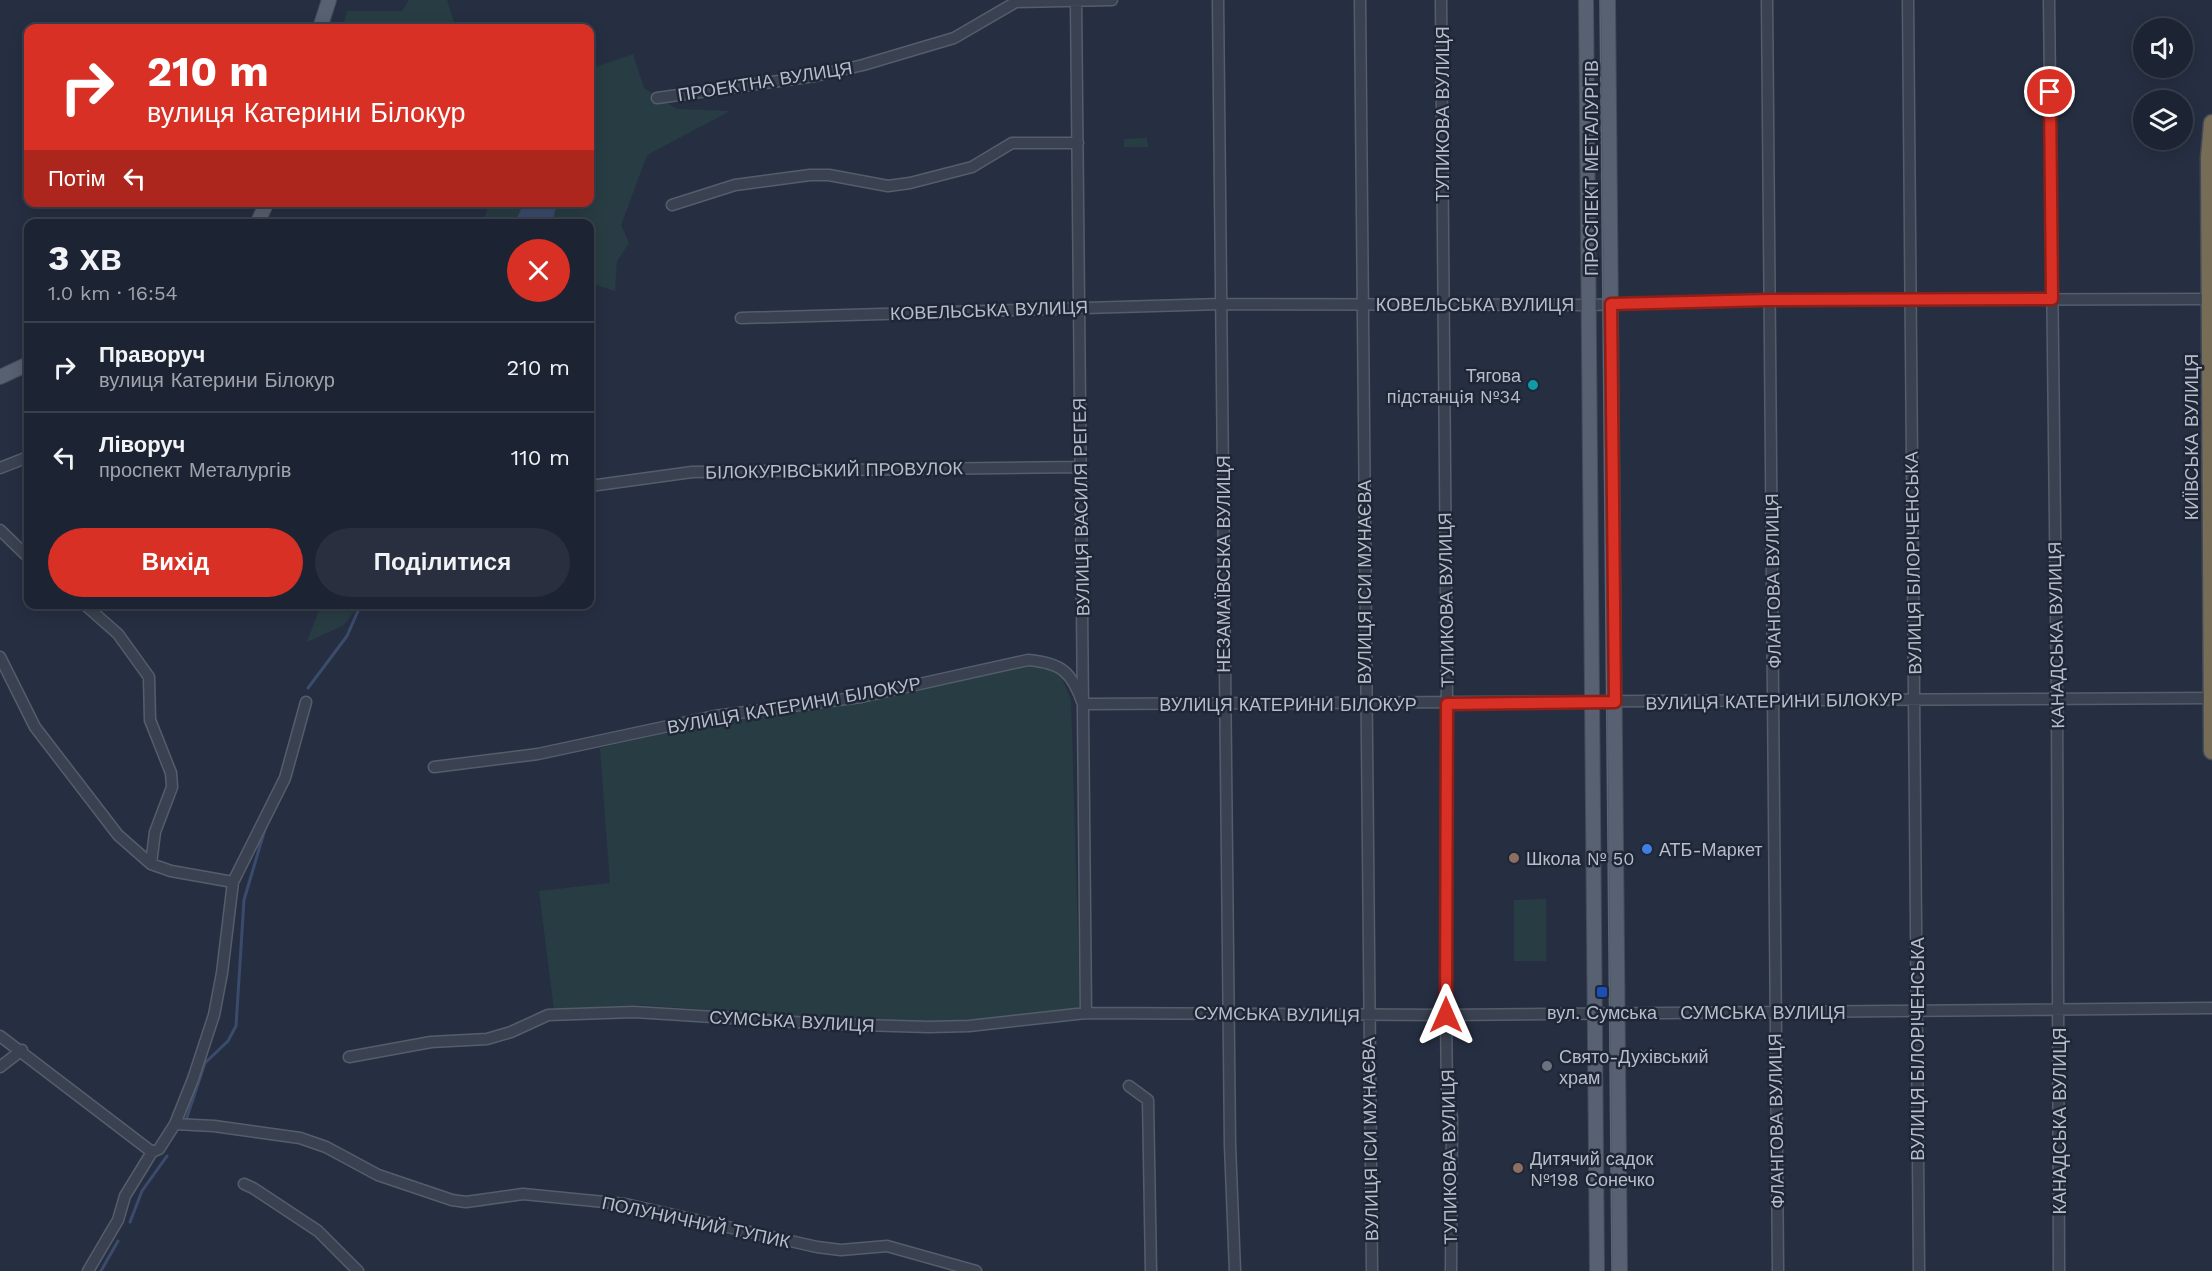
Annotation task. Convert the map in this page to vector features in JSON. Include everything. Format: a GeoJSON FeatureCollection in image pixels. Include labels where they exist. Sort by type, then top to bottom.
{"type":"FeatureCollection","features":[{"type":"Feature","properties":{"kind":"highway","name":"КИЇВСЬКА ВУЛИЦЯ"},"geometry":{"type":"LineString","coordinates":[[2212,123],[2209,158],[2212,751]]}},
{"type":"Feature","properties":{"kind":"main road"},"geometry":{"type":"LineString","coordinates":[[321,24],[329,0]]}},
{"type":"Feature","properties":{"kind":"main road","name":"ПРОСПЕКТ МЕТАЛУРГІВ"},"geometry":{"type":"LineString","coordinates":[[1586,0],[1597,1271]]}},
{"type":"Feature","properties":{"kind":"main road","name":"ПРОСПЕКТ МЕТАЛУРГІВ"},"geometry":{"type":"LineString","coordinates":[[1608,0],[1620,1271]]}},
{"type":"Feature","properties":{"kind":"main road"},"geometry":{"type":"LineString","coordinates":[[0,377],[24,366]]}},
{"type":"Feature","properties":{"kind":"street","name":"ПРОЕКТНА ВУЛИЦЯ"},"geometry":{"type":"LineString","coordinates":[[657,98],[816,76],[863,65],[954,38],[1015,1],[1112,0]]}},
{"type":"Feature","properties":{"kind":"street","name":"НЕЗАМАЇВСЬКА ВУЛИЦЯ"},"geometry":{"type":"LineString","coordinates":[[1218,0],[1228,1012],[1235,1271]]}},
{"type":"Feature","properties":{"kind":"street","name":"ВУЛИЦЯ ІСИ МУНАЄВА"},"geometry":{"type":"LineString","coordinates":[[1360,0],[1371,1271]]}},
{"type":"Feature","properties":{"kind":"street","name":"ТУПИКОВА ВУЛИЦЯ"},"geometry":{"type":"LineString","coordinates":[[1441,0],[1447,704],[1446,1015],[1448,1094],[1452,1117],[1451,1271]]}},
{"type":"Feature","properties":{"kind":"street","name":"ФЛАНГОВА ВУЛИЦЯ"},"geometry":{"type":"LineString","coordinates":[[1767,0],[1778,1271]]}},
{"type":"Feature","properties":{"kind":"street","name":"ВУЛИЦЯ БІЛОРІЧЕНСЬКА"},"geometry":{"type":"LineString","coordinates":[[1908,0],[1919,1271]]}},
{"type":"Feature","properties":{"kind":"street","name":"КАНАДСЬКА ВУЛИЦЯ"},"geometry":{"type":"LineString","coordinates":[[2049,0],[2057,698],[2059,1271]]}},
{"type":"Feature","properties":{"kind":"street","name":"ВУЛИЦЯ ВАСИЛЯ РЕГЕЯ"},"geometry":{"type":"LineString","coordinates":[[1076,1],[1081,307],[1079,467],[1086,1013]]}},
{"type":"Feature","properties":{"kind":"street"},"geometry":{"type":"LineString","coordinates":[[672,206],[735,185],[810,175],[829,175],[888,186],[910,183],[972,167],[1001,147],[1012,143],[1078,143]]}},
{"type":"Feature","properties":{"kind":"street","name":"КОВЕЛЬСЬКА ВУЛИЦЯ"},"geometry":{"type":"LineString","coordinates":[[741,318],[1221,304],[1588,305],[1769,300],[2052,299],[2210,307]]}},
{"type":"Feature","properties":{"kind":"street"},"geometry":{"type":"LineString","coordinates":[[0,468],[24,459]]}},
{"type":"Feature","properties":{"kind":"street","name":"БІЛОКУРІВСЬКИЙ ПРОВУЛОК"},"geometry":{"type":"LineString","coordinates":[[594,485],[692,472],[1079,467]]}},
{"type":"Feature","properties":{"kind":"street"},"geometry":{"type":"LineString","coordinates":[[0,530],[24,553]]}},
{"type":"Feature","properties":{"kind":"street"},"geometry":{"type":"LineString","coordinates":[[90,609],[118,634],[149,677],[150,720],[171,773],[172,787],[155,832],[151,864]]}},
{"type":"Feature","properties":{"kind":"street"},"geometry":{"type":"LineString","coordinates":[[0,657],[35,727],[118,835],[151,864],[171,871],[232,882]]}},
{"type":"Feature","properties":{"kind":"street","name":"ВУЛИЦЯ КАТЕРИНИ БІЛОКУР"},"geometry":{"type":"LineString","coordinates":[[434,767],[538,754],[715,716],[861,697],[1028,660],[1060,667],[1076,686],[1083,704],[1447,704],[2212,698]]}},
{"type":"Feature","properties":{"kind":"street"},"geometry":{"type":"LineString","coordinates":[[88,1271],[118,1220],[125,1196],[152,1152],[159,1149],[175,1125],[214,1015],[222,973],[232,882],[285,777],[306,702]]}},
{"type":"Feature","properties":{"kind":"street","name":"СУМСЬКА ВУЛИЦЯ"},"geometry":{"type":"LineString","coordinates":[[349,1057],[431,1042],[487,1039],[511,1032],[548,1015],[634,1012],[826,1024],[929,1027],[969,1026],[1086,1013],[1446,1015],[2212,1008]]}},
{"type":"Feature","properties":{"kind":"street"},"geometry":{"type":"LineString","coordinates":[[0,1036],[22,1050],[152,1152]]}},
{"type":"Feature","properties":{"kind":"street"},"geometry":{"type":"LineString","coordinates":[[0,1067],[22,1050]]}},
{"type":"Feature","properties":{"kind":"street"},"geometry":{"type":"LineString","coordinates":[[1129,1086],[1148,1100],[1151,1271]]}},
{"type":"Feature","properties":{"kind":"street","name":"ПОЛУНИЧНИЙ ТУПИК"},"geometry":{"type":"LineString","coordinates":[[175,1125],[213,1126],[300,1138],[326,1147],[378,1175],[459,1201],[523,1194],[625,1204],[817,1247],[841,1250],[887,1246],[976,1271]]}},
{"type":"Feature","properties":{"kind":"street"},"geometry":{"type":"LineString","coordinates":[[244,1184],[318,1231],[358,1271]]}},
{"type":"Feature","properties":{"kind":"green space"},"geometry":{"type":"Polygon","coordinates":[[[409,0],[447,0],[455,24],[343,24],[347,11],[402,11],[409,0]]]}},
{"type":"Feature","properties":{"kind":"green space"},"geometry":{"type":"Polygon","coordinates":[[[633,54],[644,88],[677,109],[730,111],[647,155],[621,225],[629,243],[617,261],[615,291],[594,284],[594,219],[482,219],[488,207],[594,207],[594,68],[633,54]]]}},
{"type":"Feature","properties":{"kind":"green space"},"geometry":{"type":"Polygon","coordinates":[[[1147,138],[1148,147],[1124,147],[1124,139],[1147,138]]]}},
{"type":"Feature","properties":{"kind":"green space"},"geometry":{"type":"Polygon","coordinates":[[[319,609],[356,609],[344,625],[307,642],[319,609]]]}},
{"type":"Feature","properties":{"kind":"green space"},"geometry":{"type":"Polygon","coordinates":[[[1036,663],[1060,673],[1071,700],[1080,1010],[969,1023],[836,1019],[640,1005],[554,1009],[539,891],[610,883],[600,748],[729,718],[1036,663]]]}},
{"type":"Feature","properties":{"kind":"green space"},"geometry":{"type":"Polygon","coordinates":[[[1546,899],[1546,961],[1514,961],[1514,900],[1546,899]]]}},
{"type":"Feature","properties":{"kind":"water"},"geometry":{"type":"Polygon","coordinates":[[[522,207],[556,207],[553,219],[517,219],[522,207]]]}},
{"type":"Feature","properties":{"kind":"waterway"},"geometry":{"type":"LineString","coordinates":[[308,688],[347,636],[359,609]]}},
{"type":"Feature","properties":{"kind":"waterway"},"geometry":{"type":"LineString","coordinates":[[187,1117],[205,1063],[228,1041],[236,1026],[244,900],[265,829]]}},
{"type":"Feature","properties":{"kind":"waterway"},"geometry":{"type":"LineString","coordinates":[[130,1222],[142,1191],[167,1156]]}},
{"type":"Feature","properties":{"kind":"waterway"},"geometry":{"type":"LineString","coordinates":[[101,1271],[118,1241]]}},
{"type":"Feature","properties":{"kind":"tram line"},"geometry":{"type":"LineString","coordinates":[[1600,0],[1612,1271]]}},
{"type":"Feature","properties":{"kind":"place","name":"Тягова пiдстанцiя №34"},"geometry":{"type":"Point","coordinates":[1533,385]}},
{"type":"Feature","properties":{"kind":"place","name":"АТБ-Маркет"},"geometry":{"type":"Point","coordinates":[1647,849]}},
{"type":"Feature","properties":{"kind":"place","name":"Школа № 50"},"geometry":{"type":"Point","coordinates":[1514,858]}},
{"type":"Feature","properties":{"kind":"place","name":"вул. Сумська"},"geometry":{"type":"Point","coordinates":[1602,992]}},
{"type":"Feature","properties":{"kind":"place","name":"Свято-Духівський храм"},"geometry":{"type":"Point","coordinates":[1547,1066]}},
{"type":"Feature","properties":{"kind":"place","name":"Дитячий садок №198 Сонечко"},"geometry":{"type":"Point","coordinates":[1518,1168]}},
{"type":"Feature","properties":{"kind":"route"},"geometry":{"type":"LineString","coordinates":[[1446,1015],[1447,704],[1615,702],[1611,304],[1769,300],[2052,299],[2050,92]]}}]}
